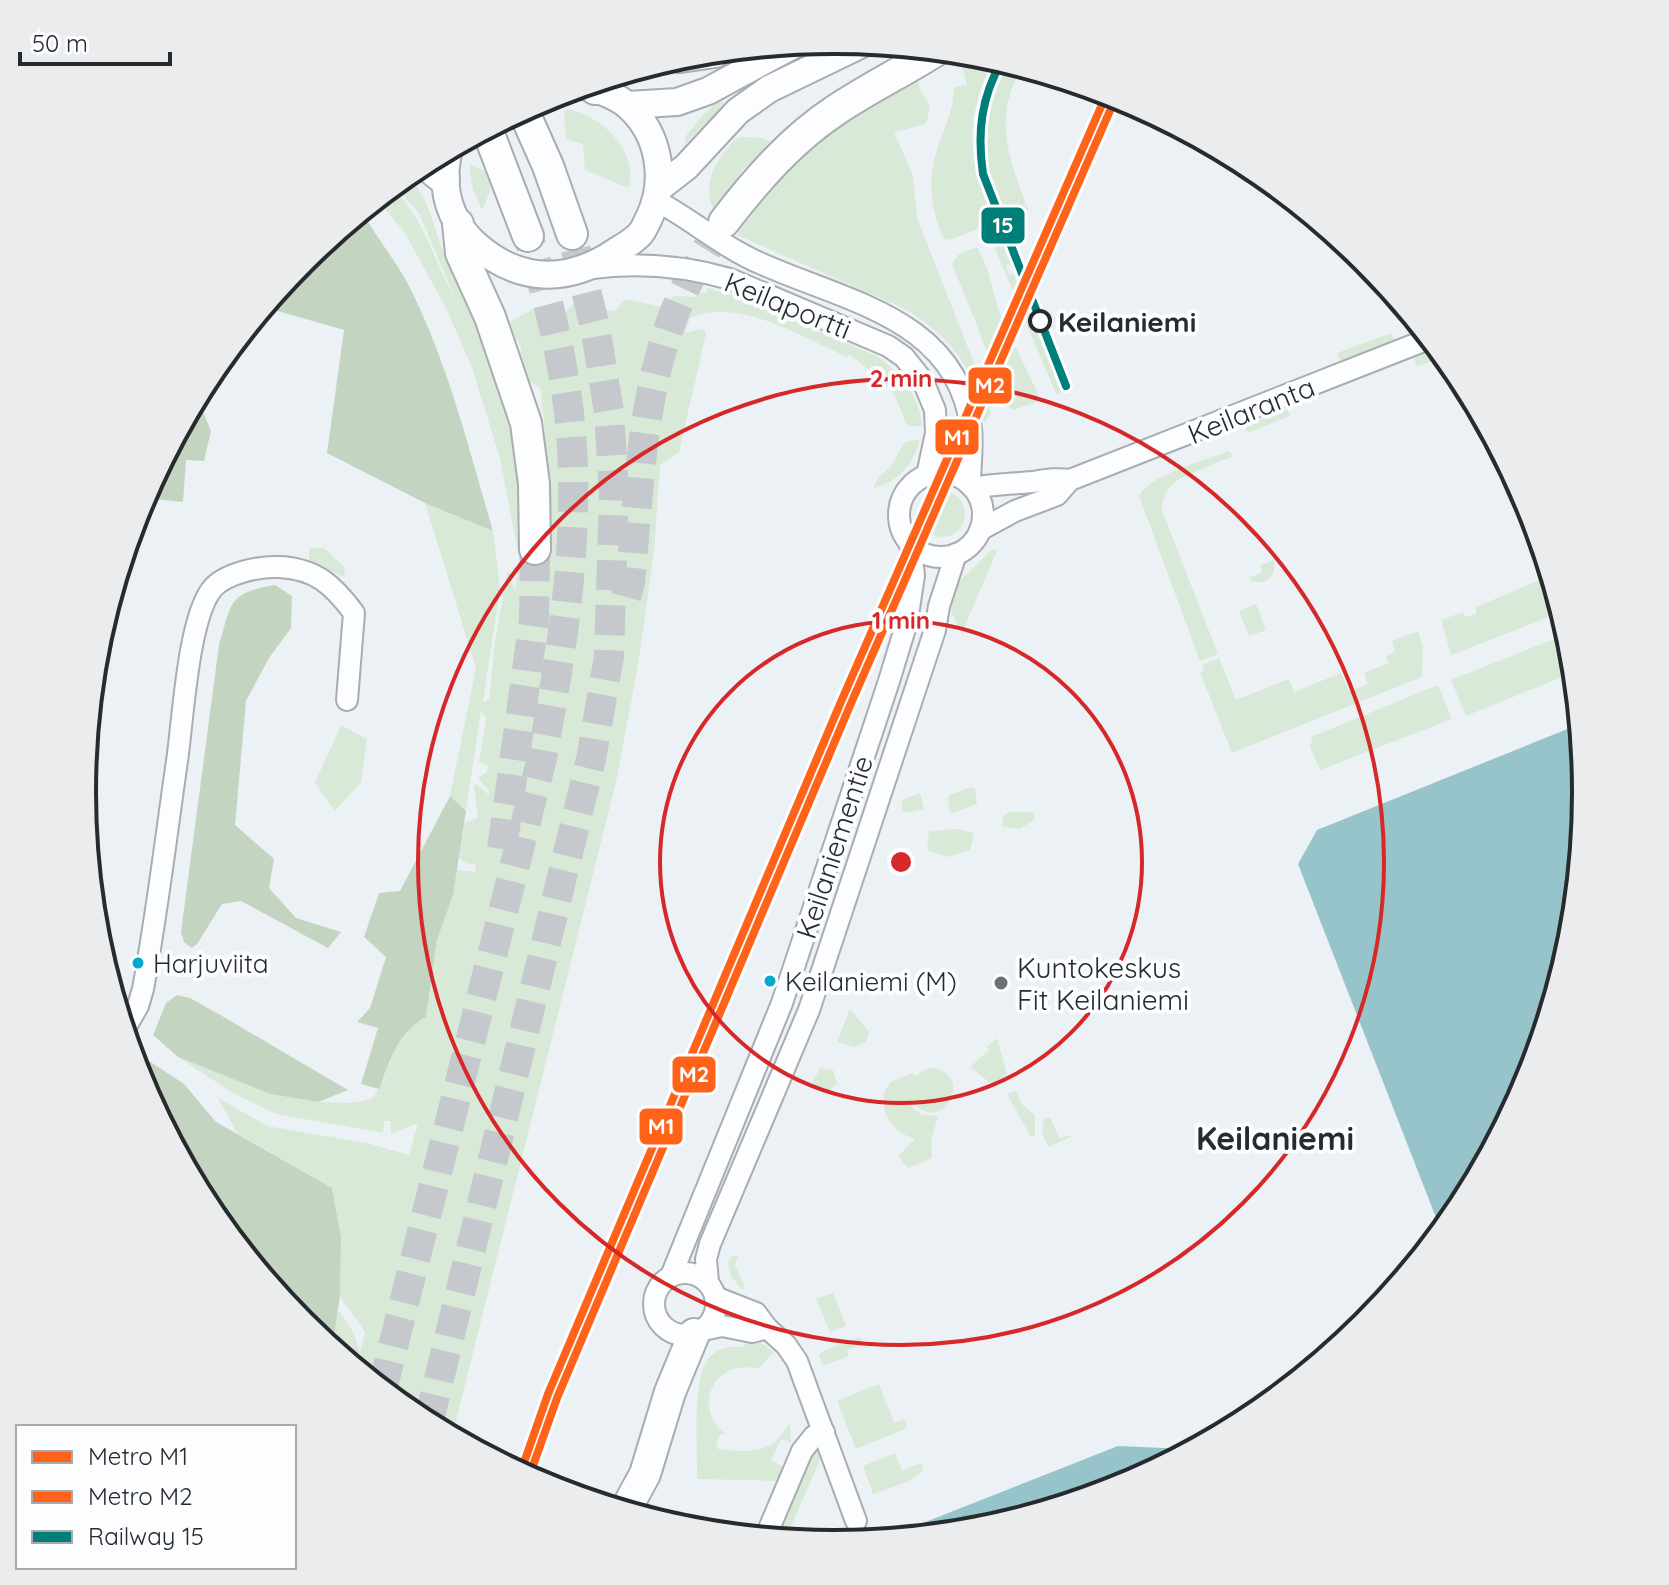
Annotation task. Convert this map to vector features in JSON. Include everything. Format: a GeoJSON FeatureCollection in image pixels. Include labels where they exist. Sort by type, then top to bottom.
{"type":"FeatureCollection","features":[{"type":"Feature","properties":{"kind":"highway"},"geometry":{"type":"LineString","coordinates":[[724,222],[752,185],[785,151],[835,111],[922,59]]}},
{"type":"Feature","properties":{"kind":"highway"},"geometry":{"type":"LineString","coordinates":[[528,121],[572,234]]}},
{"type":"Feature","properties":{"kind":"highway"},"geometry":{"type":"LineString","coordinates":[[491,139],[528,236]]}},
{"type":"Feature","properties":{"kind":"highway"},"geometry":{"type":"LineString","coordinates":[[458,224],[461,253],[490,317],[526,423],[534,484],[535,549]]}},
{"type":"Feature","properties":{"kind":"highway"},"geometry":{"type":"LineString","coordinates":[[630,1502],[645,1474],[670,1392],[698,1332]]}},
{"type":"Feature","properties":{"kind":"main road"},"geometry":{"type":"LineString","coordinates":[[658,195],[738,111],[769,89],[841,54]]}},
{"type":"Feature","properties":{"kind":"main road"},"geometry":{"type":"LineString","coordinates":[[628,105],[677,102],[744,73],[772,57]]}},
{"type":"Feature","properties":{"kind":"main road"},"geometry":{"type":"LineString","coordinates":[[440,168],[449,208],[458,224],[489,255],[517,271],[545,275],[588,268],[641,233],[658,195],[660,171],[654,145],[644,124],[628,105],[601,92]]}},
{"type":"Feature","properties":{"kind":"street","name":"Keilaportti"},"geometry":{"type":"LineString","coordinates":[[658,195],[724,246],[900,321],[926,340],[944,360],[962,393],[971,432],[971,486]]}},
{"type":"Feature","properties":{"kind":"street","name":"Keilaportti"},"geometry":{"type":"LineString","coordinates":[[588,268],[650,265],[718,275],[896,350],[923,381],[935,410],[936,433],[927,475]]}},
{"type":"Feature","properties":{"kind":"street","name":"Keilaranta"},"geometry":{"type":"LineString","coordinates":[[980,530],[1015,511],[1057,495],[1070,480],[1420,342]]}},
{"type":"Feature","properties":{"kind":"street"},"geometry":{"type":"LineString","coordinates":[[940,473],[952,475],[971,486],[983,508],[980,530],[975,540],[956,554],[944,557],[932,556],[910,544],[900,522],[902,499],[917,481],[940,473]]}},
{"type":"Feature","properties":{"kind":"street","name":"Keilaranta"},"geometry":{"type":"LineString","coordinates":[[971,486],[1052,477],[1070,480]]}},
{"type":"Feature","properties":{"kind":"street","name":"Keilaniementie"},"geometry":{"type":"LineString","coordinates":[[671,1276],[782,1003],[889,681],[907,622],[912,592],[914,566],[910,544]]}},
{"type":"Feature","properties":{"kind":"street","name":"Keilaniementie"},"geometry":{"type":"LineString","coordinates":[[711,1290],[706,1259],[710,1244],[809,1010],[935,630],[939,606],[956,554]]}},
{"type":"Feature","properties":{"kind":"street"},"geometry":{"type":"LineString","coordinates":[[131,1018],[143,989],[163,872],[190,664],[201,607],[214,586],[233,576],[269,567],[294,568],[316,576],[337,589],[354,613],[347,700]]}},
{"type":"Feature","properties":{"kind":"street"},"geometry":{"type":"LineString","coordinates":[[767,1328],[752,1332],[722,1326],[685,1335],[667,1330],[655,1315],[655,1298],[658,1289],[671,1276],[689,1273],[711,1290],[756,1313],[786,1345],[797,1361],[856,1521]]}},
{"type":"Feature","properties":{"kind":"street"},"geometry":{"type":"LineString","coordinates":[[698,1332],[714,1316],[711,1290]]}},
{"type":"Feature","properties":{"kind":"street"},"geometry":{"type":"LineString","coordinates":[[770,1528],[807,1442],[824,1432]]}},
{"type":"Feature","properties":{"kind":"green space"},"geometry":{"type":"Polygon","coordinates":[[[962,65],[988,70],[978,96],[973,123],[975,164],[980,162],[982,110],[994,72],[1017,77],[1008,104],[1007,138],[1028,210],[949,240],[943,238],[932,202],[933,166],[951,108],[954,87],[967,85],[962,65]]]}},
{"type":"Feature","properties":{"kind":"green space"},"geometry":{"type":"Polygon","coordinates":[[[919,77],[919,87],[930,107],[926,124],[894,132],[913,175],[917,218],[987,396],[991,414],[984,423],[965,365],[942,337],[924,322],[903,308],[737,235],[784,176],[810,150],[858,113],[919,77]]]}},
{"type":"Feature","properties":{"kind":"green space"},"geometry":{"type":"Polygon","coordinates":[[[719,101],[724,105],[685,144],[685,137],[719,101]]]}},
{"type":"Feature","properties":{"kind":"green space"},"geometry":{"type":"Polygon","coordinates":[[[566,109],[592,118],[615,137],[629,161],[628,188],[585,170],[583,144],[566,139],[566,109]]]}},
{"type":"Feature","properties":{"kind":"green space"},"geometry":{"type":"Polygon","coordinates":[[[764,138],[770,142],[741,172],[714,213],[709,191],[712,173],[735,139],[764,138]]]}},
{"type":"Feature","properties":{"kind":"green space"},"geometry":{"type":"Polygon","coordinates":[[[469,164],[485,171],[491,189],[482,210],[473,190],[469,164]]]}},
{"type":"Feature","properties":{"kind":"green space"},"geometry":{"type":"Polygon","coordinates":[[[415,185],[425,201],[502,388],[515,442],[521,547],[550,551],[540,388],[530,382],[520,352],[522,350],[510,322],[537,307],[561,318],[573,304],[614,311],[626,299],[662,307],[674,296],[698,297],[700,292],[706,293],[707,288],[732,295],[877,356],[908,386],[917,404],[922,426],[906,423],[895,396],[886,384],[849,354],[847,357],[791,330],[750,316],[730,312],[690,318],[685,333],[703,329],[706,332],[679,452],[660,465],[654,552],[638,665],[616,782],[455,1426],[385,1378],[334,1335],[337,1313],[340,1312],[353,1332],[360,1352],[365,1332],[340,1296],[341,1237],[332,1188],[237,1133],[218,1098],[267,1126],[367,1143],[409,1155],[418,1123],[391,1134],[390,1121],[384,1121],[383,1133],[276,1114],[233,1093],[178,1057],[270,1094],[318,1102],[350,1103],[372,1099],[398,1043],[426,1017],[437,940],[453,895],[457,870],[475,872],[476,865],[465,863],[459,857],[465,823],[478,818],[474,786],[476,784],[489,795],[478,778],[487,772],[488,766],[479,762],[486,718],[481,711],[466,811],[450,796],[476,668],[425,503],[493,531],[500,588],[483,702],[489,699],[507,573],[510,571],[515,592],[519,558],[500,458],[472,368],[446,308],[405,233],[384,208],[400,196],[403,199],[420,225],[454,296],[419,213],[402,194],[415,185]]]}},
{"type":"Feature","properties":{"kind":"green space"},"geometry":{"type":"Polygon","coordinates":[[[367,221],[402,273],[424,319],[457,409],[493,531],[425,503],[327,453],[344,330],[276,310],[312,270],[367,221]]]}},
{"type":"Feature","properties":{"kind":"green space"},"geometry":{"type":"Polygon","coordinates":[[[1000,237],[1011,264],[1006,266],[1009,275],[1014,274],[1062,392],[1056,394],[994,246],[1000,237]]]}},
{"type":"Feature","properties":{"kind":"green space"},"geometry":{"type":"Polygon","coordinates":[[[977,247],[987,268],[1000,315],[1041,400],[1013,410],[1007,406],[974,318],[976,315],[973,316],[952,264],[958,255],[977,247]]]}},
{"type":"Feature","properties":{"kind":"green space"},"geometry":{"type":"Polygon","coordinates":[[[1391,333],[1395,341],[1341,363],[1337,353],[1391,333]]]}},
{"type":"Feature","properties":{"kind":"green space"},"geometry":{"type":"Polygon","coordinates":[[[1427,353],[1433,361],[1417,367],[1414,358],[1427,353]]]}},
{"type":"Feature","properties":{"kind":"green space"},"geometry":{"type":"Polygon","coordinates":[[[1287,409],[1290,416],[1248,433],[1245,426],[1287,409]]]}},
{"type":"Feature","properties":{"kind":"green space"},"geometry":{"type":"Polygon","coordinates":[[[203,411],[211,431],[204,461],[186,460],[183,502],[157,499],[203,411]]]}},
{"type":"Feature","properties":{"kind":"green space"},"geometry":{"type":"Polygon","coordinates":[[[920,439],[914,456],[903,471],[889,482],[873,488],[902,446],[920,439]]]}},
{"type":"Feature","properties":{"kind":"green space"},"geometry":{"type":"Polygon","coordinates":[[[1229,451],[1233,457],[1174,483],[1163,502],[1162,511],[1218,654],[1200,661],[1139,496],[1165,475],[1229,451]]]}},
{"type":"Feature","properties":{"kind":"green space"},"geometry":{"type":"Polygon","coordinates":[[[942,491],[958,498],[965,514],[958,530],[942,537],[926,530],[919,514],[926,498],[942,491]]]}},
{"type":"Feature","properties":{"kind":"green space"},"geometry":{"type":"Polygon","coordinates":[[[309,548],[324,548],[344,567],[345,577],[309,561],[309,548]]]}},
{"type":"Feature","properties":{"kind":"green space"},"geometry":{"type":"Polygon","coordinates":[[[992,549],[997,551],[964,628],[958,626],[950,609],[957,584],[992,549]]]}},
{"type":"Feature","properties":{"kind":"green space"},"geometry":{"type":"Polygon","coordinates":[[[1274,560],[1274,570],[1266,581],[1257,582],[1249,578],[1262,572],[1260,565],[1274,560]]]}},
{"type":"Feature","properties":{"kind":"green space"},"geometry":{"type":"Polygon","coordinates":[[[1541,579],[1552,616],[1451,655],[1441,620],[1463,612],[1465,617],[1476,614],[1476,607],[1541,579]]]}},
{"type":"Feature","properties":{"kind":"green space"},"geometry":{"type":"Polygon","coordinates":[[[275,585],[292,596],[291,628],[269,658],[246,701],[235,825],[274,859],[269,888],[296,918],[341,932],[328,948],[241,901],[222,904],[192,948],[184,942],[181,932],[219,645],[234,602],[248,592],[275,585]]]}},
{"type":"Feature","properties":{"kind":"green space"},"geometry":{"type":"Polygon","coordinates":[[[1256,604],[1266,630],[1249,636],[1239,611],[1256,604]]]}},
{"type":"Feature","properties":{"kind":"green space"},"geometry":{"type":"Polygon","coordinates":[[[1418,631],[1423,647],[1422,677],[1232,753],[1200,672],[1204,671],[1202,665],[1219,658],[1236,700],[1289,679],[1294,692],[1341,673],[1349,691],[1368,684],[1364,673],[1389,663],[1386,656],[1395,652],[1392,641],[1418,631]]]}},
{"type":"Feature","properties":{"kind":"green space"},"geometry":{"type":"Polygon","coordinates":[[[1557,638],[1564,677],[1466,716],[1451,680],[1557,638]]]}},
{"type":"Feature","properties":{"kind":"green space"},"geometry":{"type":"Polygon","coordinates":[[[1438,685],[1452,719],[1320,770],[1310,747],[1313,736],[1438,685]]]}},
{"type":"Feature","properties":{"kind":"green space"},"geometry":{"type":"Polygon","coordinates":[[[341,725],[367,739],[361,782],[335,811],[315,783],[341,725]]]}},
{"type":"Feature","properties":{"kind":"green space"},"geometry":{"type":"Polygon","coordinates":[[[975,788],[977,804],[950,814],[948,796],[975,788]]]}},
{"type":"Feature","properties":{"kind":"green space"},"geometry":{"type":"Polygon","coordinates":[[[920,793],[924,809],[905,813],[902,800],[920,793]]]}},
{"type":"Feature","properties":{"kind":"green space"},"geometry":{"type":"Polygon","coordinates":[[[450,796],[466,811],[453,895],[437,940],[426,1017],[408,1030],[402,1039],[391,1057],[379,1089],[361,1084],[378,1028],[357,1022],[370,1008],[386,957],[364,937],[379,893],[400,891],[450,796]]]}},
{"type":"Feature","properties":{"kind":"green space"},"geometry":{"type":"Polygon","coordinates":[[[1009,812],[1033,812],[1035,819],[1020,829],[1002,826],[1003,817],[1009,812]]]}},
{"type":"Feature","properties":{"kind":"green space"},"geometry":{"type":"Polygon","coordinates":[[[957,829],[974,833],[970,850],[947,857],[927,850],[929,831],[957,829]]]}},
{"type":"Feature","properties":{"kind":"green space"},"geometry":{"type":"Polygon","coordinates":[[[177,995],[190,998],[348,1090],[318,1102],[270,1094],[178,1057],[153,1035],[166,1003],[177,995]]]}},
{"type":"Feature","properties":{"kind":"green space"},"geometry":{"type":"Polygon","coordinates":[[[850,1009],[869,1032],[866,1042],[854,1047],[837,1042],[850,1009]]]}},
{"type":"Feature","properties":{"kind":"green space"},"geometry":{"type":"Polygon","coordinates":[[[997,1038],[1007,1075],[994,1086],[970,1067],[997,1038]]]}},
{"type":"Feature","properties":{"kind":"green space"},"geometry":{"type":"Polygon","coordinates":[[[146,1059],[184,1084],[216,1122],[332,1188],[341,1237],[340,1296],[334,1335],[279,1279],[220,1203],[172,1119],[146,1059]]]}},
{"type":"Feature","properties":{"kind":"green space"},"geometry":{"type":"Polygon","coordinates":[[[820,1068],[833,1070],[837,1083],[830,1090],[822,1091],[812,1083],[820,1068]]]}},
{"type":"Feature","properties":{"kind":"green space"},"geometry":{"type":"Polygon","coordinates":[[[928,1068],[942,1071],[950,1078],[953,1088],[951,1098],[946,1107],[937,1112],[926,1112],[914,1104],[911,1106],[922,1115],[938,1116],[931,1140],[932,1158],[908,1168],[898,1156],[915,1139],[900,1132],[890,1122],[884,1108],[884,1092],[891,1082],[912,1073],[915,1076],[928,1068]]]}},
{"type":"Feature","properties":{"kind":"green space"},"geometry":{"type":"Polygon","coordinates":[[[1016,1091],[1022,1104],[1035,1115],[1035,1136],[1031,1137],[1007,1094],[1016,1091]]]}},
{"type":"Feature","properties":{"kind":"green space"},"geometry":{"type":"Polygon","coordinates":[[[1050,1117],[1059,1138],[1071,1137],[1048,1147],[1042,1132],[1044,1119],[1050,1117]]]}},
{"type":"Feature","properties":{"kind":"green space"},"geometry":{"type":"Polygon","coordinates":[[[738,1255],[735,1265],[744,1285],[743,1291],[731,1276],[728,1264],[731,1257],[738,1255]]]}},
{"type":"Feature","properties":{"kind":"green space"},"geometry":{"type":"Polygon","coordinates":[[[833,1293],[846,1326],[830,1332],[816,1299],[833,1293]]]}},
{"type":"Feature","properties":{"kind":"green space"},"geometry":{"type":"Polygon","coordinates":[[[860,1337],[863,1344],[847,1350],[849,1356],[823,1366],[819,1355],[823,1351],[860,1337]]]}},
{"type":"Feature","properties":{"kind":"green space"},"geometry":{"type":"Polygon","coordinates":[[[747,1338],[774,1352],[758,1369],[743,1367],[730,1370],[719,1377],[712,1387],[710,1411],[715,1423],[726,1434],[720,1435],[716,1445],[718,1449],[742,1451],[766,1447],[779,1438],[790,1422],[791,1443],[781,1439],[771,1461],[787,1468],[780,1481],[697,1479],[696,1434],[703,1368],[709,1358],[721,1349],[744,1347],[747,1338]]]}},
{"type":"Feature","properties":{"kind":"green space"},"geometry":{"type":"Polygon","coordinates":[[[879,1384],[894,1423],[904,1419],[907,1428],[856,1449],[837,1401],[879,1384]]]}},
{"type":"Feature","properties":{"kind":"green space"},"geometry":{"type":"Polygon","coordinates":[[[815,1442],[820,1460],[790,1529],[774,1528],[815,1442]]]}},
{"type":"Feature","properties":{"kind":"green space"},"geometry":{"type":"Polygon","coordinates":[[[895,1453],[902,1471],[921,1463],[924,1470],[907,1482],[873,1494],[863,1466],[895,1453]]]}},
{"type":"Feature","properties":{"kind":"water"},"geometry":{"type":"Polygon","coordinates":[[[1570,728],[1573,792],[1567,889],[1548,984],[1517,1075],[1497,1119],[1437,1219],[1298,864],[1317,830],[1570,728]]]}},
{"type":"Feature","properties":{"kind":"water"},"geometry":{"type":"Polygon","coordinates":[[[1118,1446],[1173,1448],[1117,1475],[1026,1506],[914,1526],[1118,1446]]]}},
{"type":"Feature","properties":{"kind":"tunnel"},"geometry":{"type":"LineString","coordinates":[[626,597],[630,583],[643,444],[655,375],[681,298],[724,222]]}},
{"type":"Feature","properties":{"kind":"tunnel"},"geometry":{"type":"LineString","coordinates":[[431,1411],[591,759],[609,657],[614,492],[609,412],[595,327],[572,234]]}},
{"type":"Feature","properties":{"kind":"tunnel"},"geometry":{"type":"LineString","coordinates":[[385,1378],[542,758],[563,630],[572,543],[569,413],[553,324],[528,236]]}},
{"type":"Feature","properties":{"kind":"tunnel"},"geometry":{"type":"LineString","coordinates":[[502,849],[534,620],[535,549]]}},
{"type":"Feature","properties":{"kind":"metro line","name":"M1"},"geometry":{"type":"LineString","coordinates":[[524,1462],[548,1394],[840,704],[1102,104]]}},
{"type":"Feature","properties":{"kind":"metro line","name":"M2"},"geometry":{"type":"LineString","coordinates":[[533,1466],[557,1398],[849,708],[1111,108]]}},
{"type":"Feature","properties":{"kind":"rail line","name":"15"},"geometry":{"type":"LineString","coordinates":[[996,72],[982,116],[980,144],[983,174],[1066,386]]}},
{"type":"Feature","properties":{"kind":"place","name":"Keilaniemi"},"geometry":{"type":"Point","coordinates":[1040,321]}},
{"type":"Feature","properties":{"kind":"place","name":"Harjuviita"},"geometry":{"type":"Point","coordinates":[138,963]}},
{"type":"Feature","properties":{"kind":"place","name":"Keilaniemi (M)"},"geometry":{"type":"Point","coordinates":[770,981]}},
{"type":"Feature","properties":{"kind":"place","name":"Kuntokeskus Fit Keilaniemi"},"geometry":{"type":"Point","coordinates":[1001,983]}},
{"type":"Feature","properties":{"kind":"district","name":"Keilaniemi"},"geometry":{"type":"Point","coordinates":[1275,1138]}}]}
